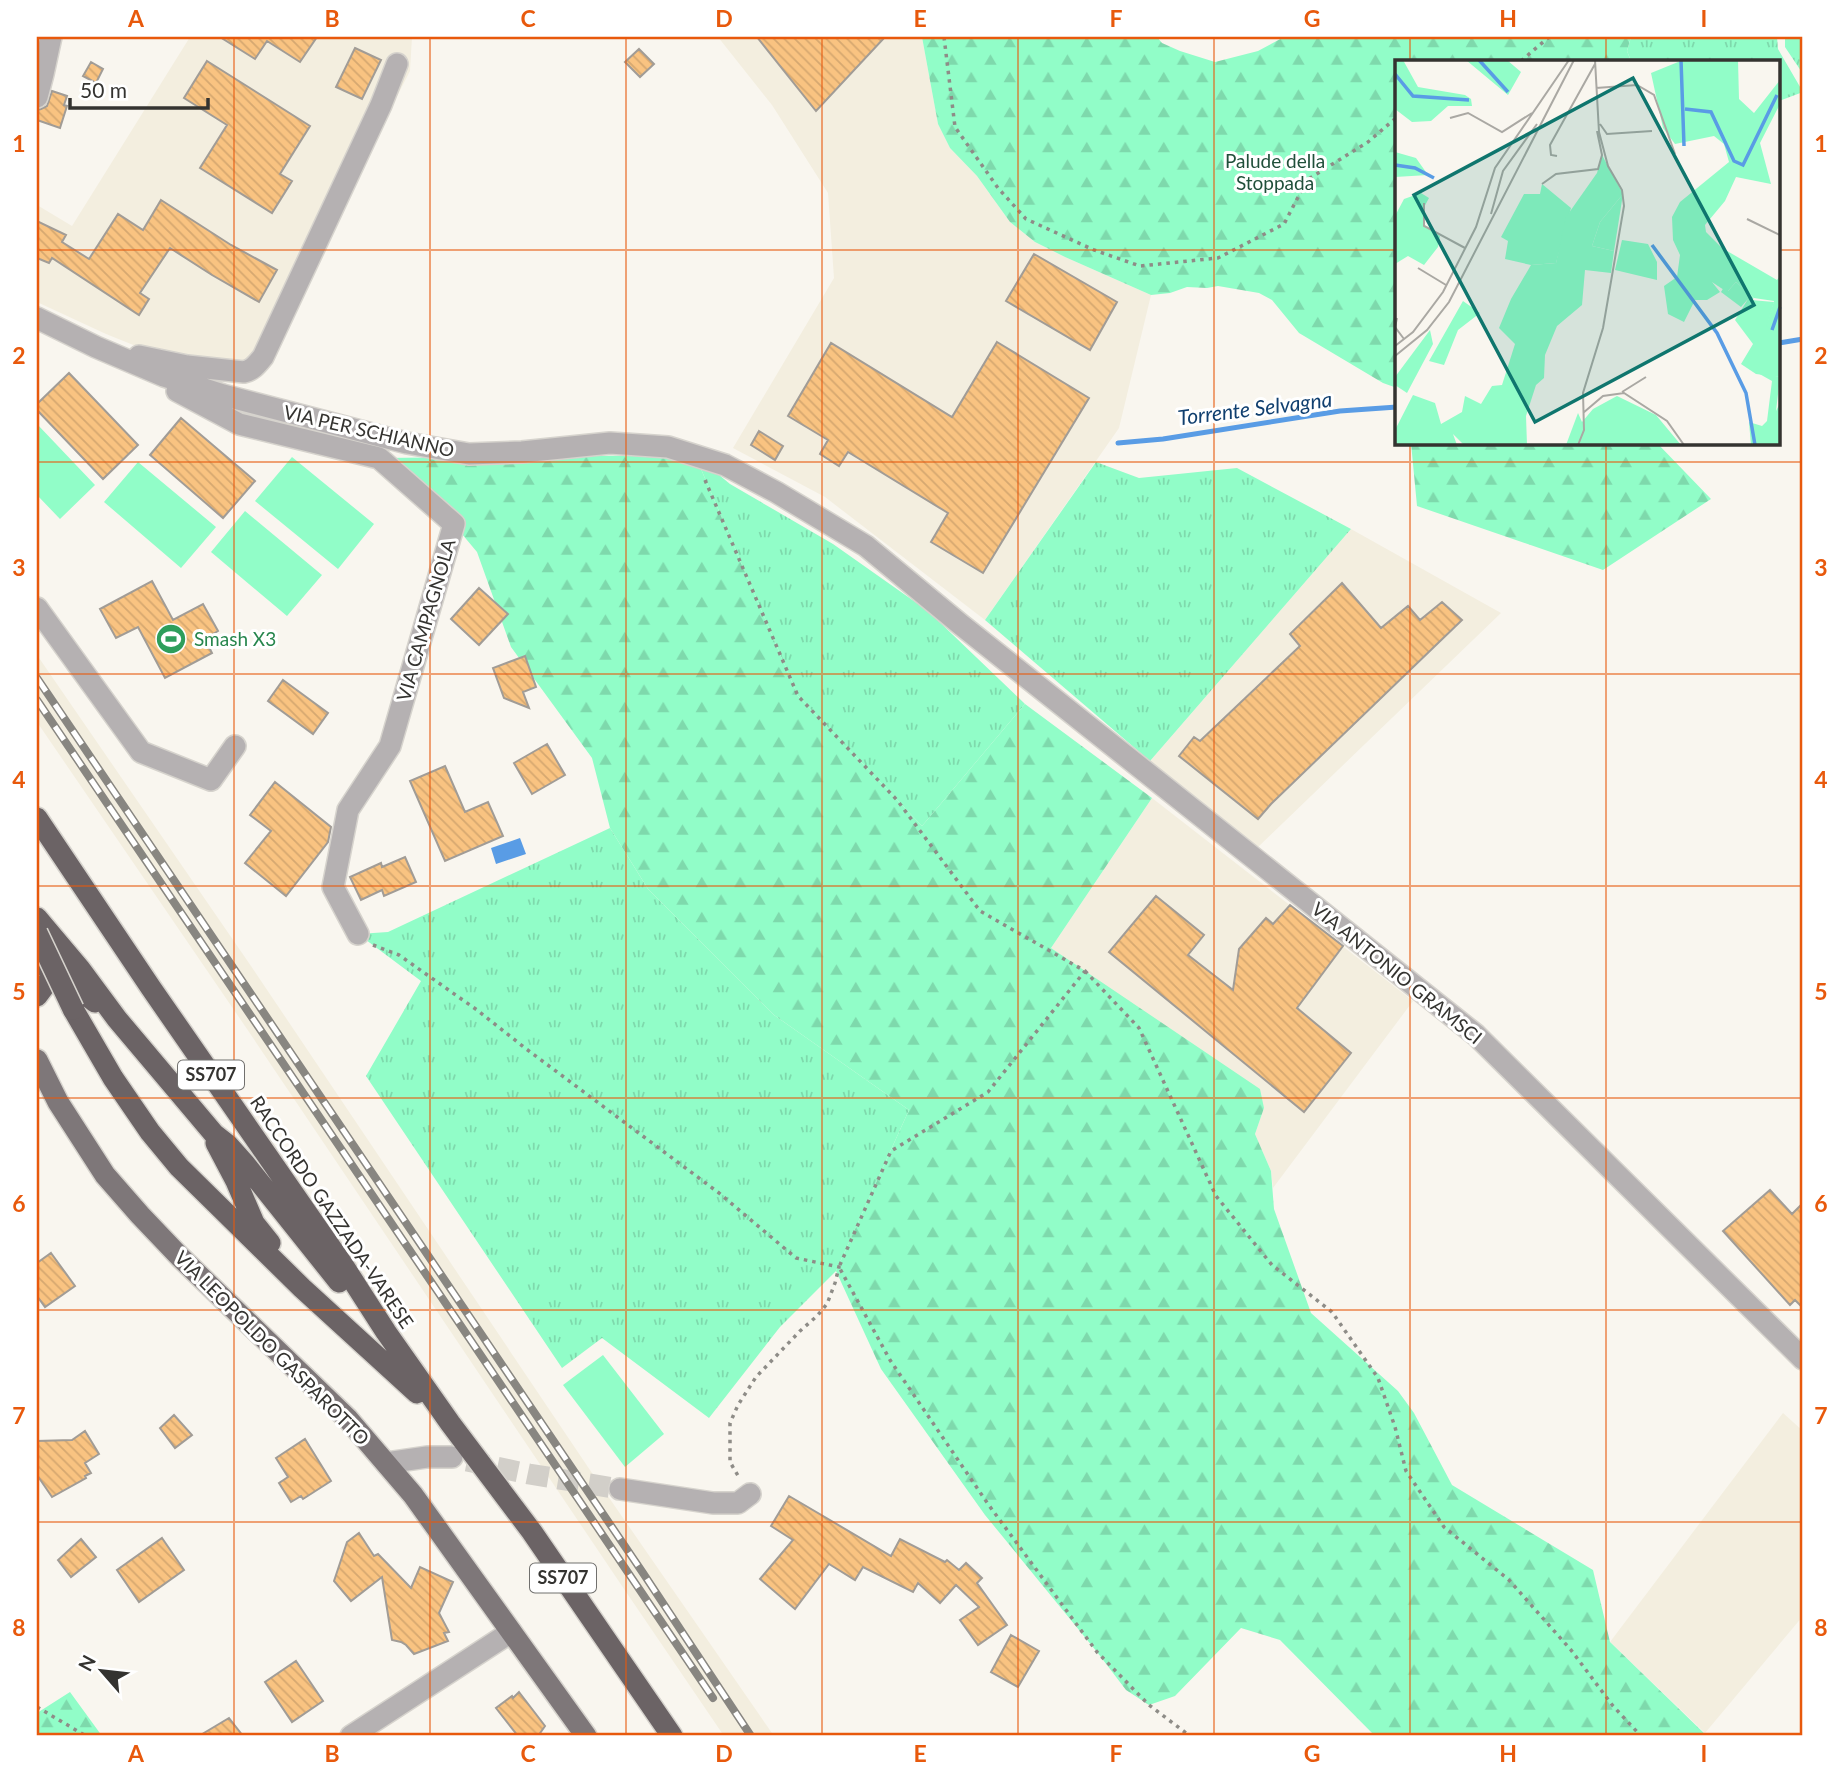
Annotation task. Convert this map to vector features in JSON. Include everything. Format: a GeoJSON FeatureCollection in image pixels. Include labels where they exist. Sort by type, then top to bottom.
{"type":"FeatureCollection","features":[{"type":"Feature","properties":{"kind":"highway","name":"RACCORDO GAZZADA-VARESE"},"geometry":{"type":"LineString","coordinates":[[37,818],[386,1332],[532,1532],[672,1736]]}},
{"type":"Feature","properties":{"kind":"highway","name":"RACCORDO GAZZADA-VARESE"},"geometry":{"type":"LineString","coordinates":[[38,924],[73,1009],[113,1077],[150,1132],[178,1167],[302,1288],[450,1423]]}},
{"type":"Feature","properties":{"kind":"highway"},"geometry":{"type":"LineString","coordinates":[[38,924],[80,969],[117,1019],[214,1134],[245,1164],[338,1281],[386,1332]]}},
{"type":"Feature","properties":{"kind":"highway"},"geometry":{"type":"LineString","coordinates":[[37,962],[61,975],[117,1019]]}},
{"type":"Feature","properties":{"kind":"highway"},"geometry":{"type":"LineString","coordinates":[[37,996],[49,980],[61,975]]}},
{"type":"Feature","properties":{"kind":"highway"},"geometry":{"type":"LineString","coordinates":[[214,1134],[216,1146],[263,1236],[391,1368]]}},
{"type":"Feature","properties":{"kind":"main road","name":"VIA LEOPOLDO GASPAROTTO"},"geometry":{"type":"LineString","coordinates":[[37,1060],[58,1102],[105,1175],[180,1257],[348,1419],[413,1495],[586,1736]]}},
{"type":"Feature","properties":{"kind":"street"},"geometry":{"type":"LineString","coordinates":[[37,97],[51,37]]}},
{"type":"Feature","properties":{"kind":"street"},"geometry":{"type":"LineString","coordinates":[[96,347],[187,366],[244,372],[256,366],[381,105],[397,64]]}},
{"type":"Feature","properties":{"kind":"street","name":"VIA PER SCHIANNO"},"geometry":{"type":"LineString","coordinates":[[37,317],[96,347],[164,376],[223,395],[407,443],[469,454],[522,452],[610,443],[668,447],[695,455],[725,465],[776,492],[866,546],[960,624]]}},
{"type":"Feature","properties":{"kind":"street","name":"VIA CAMPAGNOLA"},"geometry":{"type":"LineString","coordinates":[[96,347],[239,424],[379,458],[454,524],[390,746],[348,810],[334,887],[366,940]]}},
{"type":"Feature","properties":{"kind":"street"},"geometry":{"type":"LineString","coordinates":[[37,608],[141,752],[211,780],[235,746]]}},
{"type":"Feature","properties":{"kind":"street","name":"VIA ANTONIO GRAMSCI"},"geometry":{"type":"LineString","coordinates":[[960,624],[1476,1035],[1803,1359]]}},
{"type":"Feature","properties":{"kind":"street"},"geometry":{"type":"LineString","coordinates":[[386,1464],[427,1457],[452,1457]]}},
{"type":"Feature","properties":{"kind":"street"},"geometry":{"type":"LineString","coordinates":[[620,1489],[713,1503],[738,1503],[751,1494]]}},
{"type":"Feature","properties":{"kind":"street"},"geometry":{"type":"LineString","coordinates":[[351,1736],[511,1632]]}},
{"type":"Feature","properties":{"kind":"path"},"geometry":{"type":"LineString","coordinates":[[944,37],[955,127],[999,188],[1026,219],[1094,250],[1140,266],[1218,258],[1284,224],[1307,180],[1368,142],[1395,119]]}},
{"type":"Feature","properties":{"kind":"path"},"geometry":{"type":"LineString","coordinates":[[1522,60],[1549,37]]}},
{"type":"Feature","properties":{"kind":"path"},"geometry":{"type":"LineString","coordinates":[[695,455],[798,696],[897,800],[980,911],[1085,971],[1139,1028],[1216,1196],[1272,1265],[1332,1312],[1378,1378],[1395,1427],[1406,1471],[1444,1527],[1509,1580],[1571,1650],[1613,1706],[1641,1736]]}},
{"type":"Feature","properties":{"kind":"path"},"geometry":{"type":"LineString","coordinates":[[366,940],[399,955],[477,1010],[719,1193],[796,1258],[839,1267],[890,1360],[988,1504],[1097,1652],[1149,1705],[1190,1736]]}},
{"type":"Feature","properties":{"kind":"path"},"geometry":{"type":"LineString","coordinates":[[751,1494],[730,1462],[730,1423],[756,1377],[827,1304],[839,1267],[891,1151],[988,1091],[1085,971]]}},
{"type":"Feature","properties":{"kind":"path"},"geometry":{"type":"LineString","coordinates":[[37,1707],[86,1736]]}},
{"type":"Feature","properties":{"kind":"shaded area"},"geometry":{"type":"Polygon","coordinates":[[[190,37],[412,37],[410,71],[251,381],[183,365],[37,302],[37,205],[72,226],[190,37]]]}},
{"type":"Feature","properties":{"kind":"shaded area"},"geometry":{"type":"Polygon","coordinates":[[[718,37],[922,37],[938,124],[950,148],[977,176],[1010,222],[1035,242],[1151,295],[1119,428],[985,620],[825,497],[733,448],[834,278],[828,193],[772,105],[718,37]]]}},
{"type":"Feature","properties":{"kind":"shaded area"},"geometry":{"type":"Polygon","coordinates":[[[1351,529],[1501,613],[1257,848],[1150,761],[1351,529]]]}},
{"type":"Feature","properties":{"kind":"shaded area"},"geometry":{"type":"Polygon","coordinates":[[[37,655],[251,966],[594,1476],[774,1736],[724,1736],[37,722],[37,655]]]}},
{"type":"Feature","properties":{"kind":"shaded area"},"geometry":{"type":"Polygon","coordinates":[[[1152,798],[1413,1001],[1273,1188],[1271,1171],[1255,1134],[1264,1108],[1051,948],[1152,798]]]}},
{"type":"Feature","properties":{"kind":"shaded area"},"geometry":{"type":"Polygon","coordinates":[[[1783,1413],[1803,1431],[1803,1616],[1705,1733],[1610,1642],[1783,1413]]]}},
{"type":"Feature","properties":{"kind":"green space","name":"Palude della Stoppada"},"geometry":{"type":"Polygon","coordinates":[[[922,37],[1157,37],[1162,43],[1180,51],[1215,62],[1258,51],[1284,37],[1631,37],[1627,51],[1631,60],[1395,60],[1395,387],[1383,383],[1299,333],[1272,300],[1259,293],[1218,286],[1187,287],[1170,293],[1151,295],[1035,242],[1010,222],[977,176],[950,148],[938,124],[922,37]]]}},
{"type":"Feature","properties":{"kind":"green space"},"geometry":{"type":"Polygon","coordinates":[[[1631,37],[1777,37],[1778,49],[1803,92],[1780,101],[1780,60],[1631,60],[1627,51],[1631,37]]]}},
{"type":"Feature","properties":{"kind":"green space"},"geometry":{"type":"Polygon","coordinates":[[[1785,37],[1803,37],[1803,74],[1785,47],[1785,37]]]}},
{"type":"Feature","properties":{"kind":"green space"},"geometry":{"type":"Polygon","coordinates":[[[37,424],[95,485],[60,519],[37,495],[37,424]]]}},
{"type":"Feature","properties":{"kind":"green space"},"geometry":{"type":"Polygon","coordinates":[[[1411,444],[1658,444],[1711,499],[1603,570],[1417,506],[1411,444]]]}},
{"type":"Feature","properties":{"kind":"green space"},"geometry":{"type":"Polygon","coordinates":[[[695,455],[730,484],[833,544],[928,611],[1025,704],[922,826],[798,696],[695,455]]]}},
{"type":"Feature","properties":{"kind":"green space"},"geometry":{"type":"Polygon","coordinates":[[[695,455],[798,696],[922,826],[1025,704],[1152,798],[1051,948],[1260,1089],[1264,1108],[1255,1134],[1271,1171],[1274,1209],[1311,1313],[1398,1391],[1414,1413],[1452,1485],[1593,1570],[1610,1642],[1707,1736],[1375,1736],[1280,1640],[1241,1628],[1175,1696],[1149,1705],[1126,1690],[985,1515],[881,1369],[836,1271],[909,1110],[774,1015],[648,889],[610,828],[592,758],[511,647],[477,552],[426,491],[379,458],[695,455]]]}},
{"type":"Feature","properties":{"kind":"green space"},"geometry":{"type":"Polygon","coordinates":[[[292,457],[374,524],[338,569],[255,501],[292,457]]]}},
{"type":"Feature","properties":{"kind":"green space"},"geometry":{"type":"Polygon","coordinates":[[[138,462],[216,527],[181,568],[104,502],[138,462]]]}},
{"type":"Feature","properties":{"kind":"green space"},"geometry":{"type":"Polygon","coordinates":[[[1096,462],[1139,478],[1237,468],[1351,529],[1150,761],[985,620],[1096,462]]]}},
{"type":"Feature","properties":{"kind":"green space"},"geometry":{"type":"Polygon","coordinates":[[[245,511],[322,575],[287,616],[211,552],[245,511]]]}},
{"type":"Feature","properties":{"kind":"green space"},"geometry":{"type":"Polygon","coordinates":[[[610,828],[648,889],[774,1015],[909,1110],[836,1271],[780,1327],[709,1418],[602,1338],[562,1368],[366,1076],[421,981],[358,934],[388,932],[610,828]]]}},
{"type":"Feature","properties":{"kind":"green space"},"geometry":{"type":"Polygon","coordinates":[[[603,1355],[664,1434],[625,1467],[563,1385],[603,1355]]]}},
{"type":"Feature","properties":{"kind":"green space"},"geometry":{"type":"Polygon","coordinates":[[[70,1692],[102,1736],[37,1736],[37,1713],[70,1692]]]}},
{"type":"Feature","properties":{"kind":"water"},"geometry":{"type":"Polygon","coordinates":[[[520,838],[526,854],[496,864],[491,848],[520,838]]]}},
{"type":"Feature","properties":{"kind":"building"},"geometry":{"type":"Polygon","coordinates":[[[220,37],[317,37],[300,62],[267,41],[255,59],[220,37]]]}},
{"type":"Feature","properties":{"kind":"building"},"geometry":{"type":"Polygon","coordinates":[[[757,37],[885,37],[816,111],[757,37]]]}},
{"type":"Feature","properties":{"kind":"building"},"geometry":{"type":"Polygon","coordinates":[[[355,48],[381,60],[362,99],[336,87],[355,48]]]}},
{"type":"Feature","properties":{"kind":"building"},"geometry":{"type":"Polygon","coordinates":[[[639,49],[654,64],[640,77],[625,62],[639,49]]]}},
{"type":"Feature","properties":{"kind":"building"},"geometry":{"type":"Polygon","coordinates":[[[207,61],[310,126],[280,174],[292,181],[272,213],[200,168],[227,125],[184,98],[207,61]]]}},
{"type":"Feature","properties":{"kind":"building"},"geometry":{"type":"Polygon","coordinates":[[[91,62],[103,69],[96,83],[83,76],[91,62]]]}},
{"type":"Feature","properties":{"kind":"building"},"geometry":{"type":"Polygon","coordinates":[[[52,91],[67,96],[64,105],[67,106],[60,128],[37,120],[37,110],[47,106],[52,91]]]}},
{"type":"Feature","properties":{"kind":"building"},"geometry":{"type":"Polygon","coordinates":[[[161,200],[231,245],[277,270],[259,302],[170,248],[140,293],[149,299],[139,315],[52,258],[49,263],[37,258],[37,221],[66,235],[62,242],[89,259],[118,214],[143,230],[161,200]]]}},
{"type":"Feature","properties":{"kind":"building"},"geometry":{"type":"Polygon","coordinates":[[[1034,254],[1117,302],[1090,350],[1006,301],[1034,254]]]}},
{"type":"Feature","properties":{"kind":"building"},"geometry":{"type":"Polygon","coordinates":[[[997,342],[1089,398],[983,573],[931,542],[948,513],[848,452],[839,466],[820,454],[828,440],[788,416],[831,343],[952,417],[997,342]]]}},
{"type":"Feature","properties":{"kind":"building"},"geometry":{"type":"Polygon","coordinates":[[[69,373],[138,445],[103,479],[37,410],[37,404],[69,373]]]}},
{"type":"Feature","properties":{"kind":"building"},"geometry":{"type":"Polygon","coordinates":[[[181,418],[255,481],[223,518],[150,455],[181,418]]]}},
{"type":"Feature","properties":{"kind":"building"},"geometry":{"type":"Polygon","coordinates":[[[759,431],[783,446],[775,460],[751,445],[759,431]]]}},
{"type":"Feature","properties":{"kind":"building"},"geometry":{"type":"Polygon","coordinates":[[[152,581],[173,620],[203,604],[218,631],[205,639],[212,653],[165,678],[138,627],[116,638],[100,609],[152,581]]]}},
{"type":"Feature","properties":{"kind":"building"},"geometry":{"type":"Polygon","coordinates":[[[1342,583],[1381,628],[1408,606],[1420,620],[1442,602],[1462,620],[1258,819],[1179,756],[1194,737],[1200,741],[1300,646],[1290,634],[1342,583]]]}},
{"type":"Feature","properties":{"kind":"building"},"geometry":{"type":"Polygon","coordinates":[[[479,588],[508,614],[479,645],[451,619],[479,588]]]}},
{"type":"Feature","properties":{"kind":"building"},"geometry":{"type":"Polygon","coordinates":[[[525,656],[536,687],[523,692],[529,708],[504,698],[493,668],[525,656]]]}},
{"type":"Feature","properties":{"kind":"building"},"geometry":{"type":"Polygon","coordinates":[[[283,680],[328,713],[313,734],[268,701],[283,680]]]}},
{"type":"Feature","properties":{"kind":"building"},"geometry":{"type":"Polygon","coordinates":[[[547,744],[565,775],[532,794],[514,763],[547,744]]]}},
{"type":"Feature","properties":{"kind":"building"},"geometry":{"type":"Polygon","coordinates":[[[445,766],[465,812],[488,802],[503,836],[445,861],[410,781],[445,766]]]}},
{"type":"Feature","properties":{"kind":"building"},"geometry":{"type":"Polygon","coordinates":[[[275,782],[331,827],[328,842],[286,896],[245,863],[271,831],[250,815],[275,782]]]}},
{"type":"Feature","properties":{"kind":"building"},"geometry":{"type":"Polygon","coordinates":[[[405,857],[416,882],[384,896],[382,890],[361,900],[350,877],[381,863],[382,867],[405,857]]]}},
{"type":"Feature","properties":{"kind":"building"},"geometry":{"type":"Polygon","coordinates":[[[1156,896],[1204,935],[1188,955],[1233,990],[1239,949],[1266,918],[1273,924],[1290,905],[1343,946],[1297,1008],[1351,1053],[1304,1112],[1109,952],[1156,896]]]}},
{"type":"Feature","properties":{"kind":"building"},"geometry":{"type":"Polygon","coordinates":[[[1770,1190],[1792,1214],[1803,1203],[1803,1308],[1795,1300],[1790,1305],[1723,1231],[1770,1190]]]}},
{"type":"Feature","properties":{"kind":"building"},"geometry":{"type":"Polygon","coordinates":[[[51,1253],[75,1286],[45,1307],[37,1296],[37,1263],[51,1253]]]}},
{"type":"Feature","properties":{"kind":"building"},"geometry":{"type":"Polygon","coordinates":[[[174,1415],[192,1435],[175,1448],[160,1428],[174,1415]]]}},
{"type":"Feature","properties":{"kind":"building"},"geometry":{"type":"Polygon","coordinates":[[[85,1431],[99,1454],[85,1463],[91,1473],[52,1497],[37,1475],[37,1441],[72,1440],[85,1431]]]}},
{"type":"Feature","properties":{"kind":"building"},"geometry":{"type":"Polygon","coordinates":[[[305,1439],[331,1481],[303,1499],[301,1496],[291,1502],[279,1483],[288,1477],[276,1458],[305,1439]]]}},
{"type":"Feature","properties":{"kind":"building"},"geometry":{"type":"Polygon","coordinates":[[[789,1496],[891,1556],[900,1539],[945,1562],[947,1560],[959,1570],[966,1563],[982,1578],[977,1583],[1007,1625],[978,1645],[960,1620],[979,1607],[956,1585],[940,1603],[918,1583],[913,1592],[863,1567],[855,1580],[829,1564],[795,1609],[760,1579],[793,1540],[771,1526],[789,1496]]]}},
{"type":"Feature","properties":{"kind":"building"},"geometry":{"type":"Polygon","coordinates":[[[359,1533],[374,1556],[378,1554],[411,1588],[420,1567],[453,1582],[439,1613],[449,1632],[444,1633],[448,1641],[414,1654],[406,1645],[392,1640],[382,1577],[351,1601],[334,1581],[347,1542],[359,1533]]]}},
{"type":"Feature","properties":{"kind":"building"},"geometry":{"type":"Polygon","coordinates":[[[162,1538],[184,1570],[139,1602],[117,1570],[162,1538]]]}},
{"type":"Feature","properties":{"kind":"building"},"geometry":{"type":"Polygon","coordinates":[[[81,1539],[96,1557],[71,1577],[58,1560],[81,1539]]]}},
{"type":"Feature","properties":{"kind":"building"},"geometry":{"type":"Polygon","coordinates":[[[1011,1635],[1039,1651],[1018,1687],[991,1672],[1011,1635]]]}},
{"type":"Feature","properties":{"kind":"building"},"geometry":{"type":"Polygon","coordinates":[[[296,1661],[323,1701],[292,1722],[265,1682],[296,1661]]]}},
{"type":"Feature","properties":{"kind":"building"},"geometry":{"type":"Polygon","coordinates":[[[519,1692],[545,1726],[538,1736],[518,1736],[496,1708],[519,1692]]]}},
{"type":"Feature","properties":{"kind":"building"},"geometry":{"type":"Polygon","coordinates":[[[229,1718],[243,1736],[199,1736],[229,1718]]]}},
{"type":"Feature","properties":{"kind":"waterway","name":"Torrente Selvagna"},"geometry":{"type":"LineString","coordinates":[[1780,343],[1803,339]]}},
{"type":"Feature","properties":{"kind":"waterway","name":"Torrente Selvagna"},"geometry":{"type":"LineString","coordinates":[[1118,443],[1163,439],[1340,411],[1395,407]]}},
{"type":"Feature","properties":{"kind":"tunnel"},"geometry":{"type":"LineString","coordinates":[[467,1461],[620,1489]]}},
{"type":"Feature","properties":{"kind":"railway"},"geometry":{"type":"LineString","coordinates":[[37,678],[751,1736]]}},
{"type":"Feature","properties":{"kind":"railway"},"geometry":{"type":"LineString","coordinates":[[37,700],[713,1698]]}},
{"type":"Feature","properties":{"kind":"place","name":"Smash X3"},"geometry":{"type":"Point","coordinates":[171,639]}}]}
